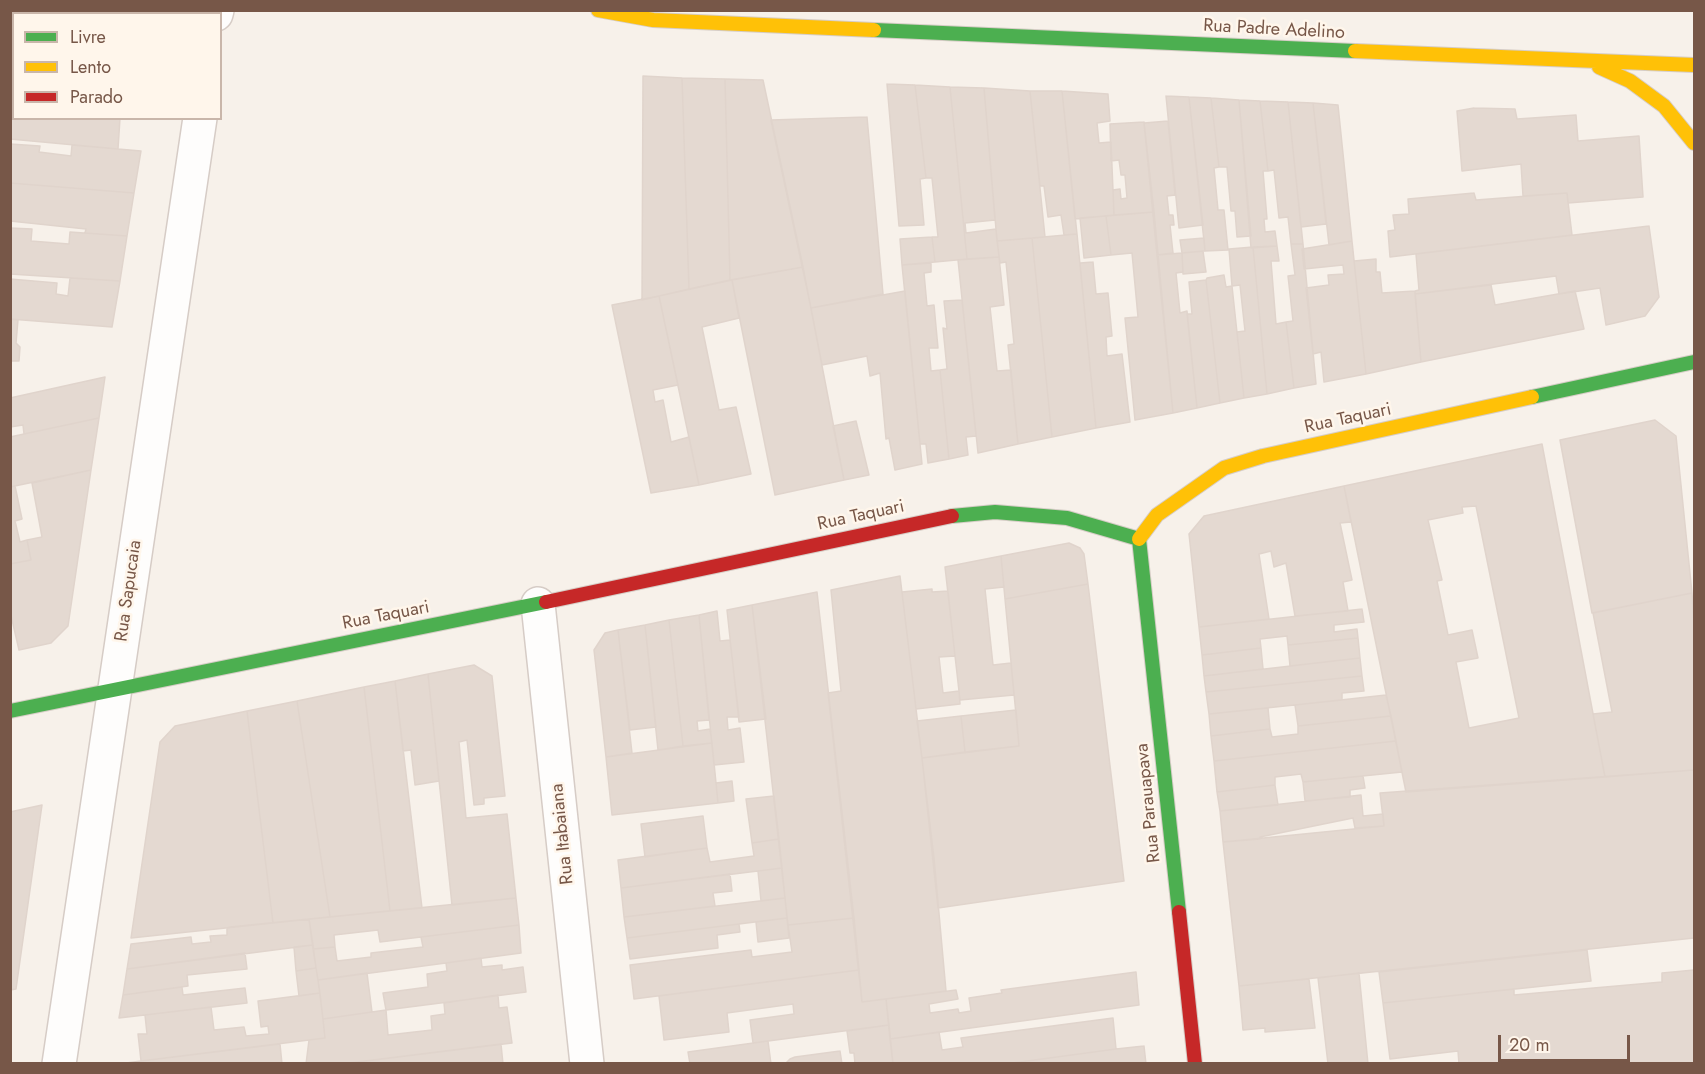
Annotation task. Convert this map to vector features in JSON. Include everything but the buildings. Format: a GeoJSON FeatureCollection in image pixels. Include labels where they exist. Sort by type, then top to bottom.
{"type":"FeatureCollection","features":[{"type":"Feature","properties":{"kind":"main road","name":"Rua Padre Adelino"},"geometry":{"type":"LineString","coordinates":[[598,10],[653,20],[1695,65]]}},
{"type":"Feature","properties":{"kind":"main road","name":"Rua Padre Adelino"},"geometry":{"type":"LineString","coordinates":[[1590,62],[1630,81],[1664,106],[1695,144]]}},
{"type":"Feature","properties":{"kind":"main road","name":"Rua Taquari"},"geometry":{"type":"LineString","coordinates":[[10,711],[538,604],[951,516],[995,512],[1067,518],[1139,538],[1157,515],[1224,468],[1263,456],[1695,362]]}},
{"type":"Feature","properties":{"kind":"main road","name":"Rua Parauapava"},"geometry":{"type":"LineString","coordinates":[[1139,538],[1195,1064]]}},
{"type":"Feature","properties":{"kind":"street","name":"Rua Sapucaia"},"geometry":{"type":"LineString","coordinates":[[59,1064],[200,120]]}},
{"type":"Feature","properties":{"kind":"street","name":"Rua Itabaiana"},"geometry":{"type":"LineString","coordinates":[[538,604],[587,1064]]}},
{"type":"Feature","properties":{"kind":"traffic: fast"},"geometry":{"type":"LineString","coordinates":[[874,30],[1355,51]]}},
{"type":"Feature","properties":{"kind":"traffic: fast"},"geometry":{"type":"LineString","coordinates":[[1532,397],[1694,362]]}},
{"type":"Feature","properties":{"kind":"traffic: fast"},"geometry":{"type":"LineString","coordinates":[[952,516],[995,512],[1067,518],[1139,539]]}},
{"type":"Feature","properties":{"kind":"traffic: fast"},"geometry":{"type":"LineString","coordinates":[[1139,539],[1179,912]]}},
{"type":"Feature","properties":{"kind":"traffic: fast"},"geometry":{"type":"LineString","coordinates":[[10,711],[546,602]]}},
{"type":"Feature","properties":{"kind":"traffic: slow"},"geometry":{"type":"LineString","coordinates":[[598,10],[653,20],[874,30]]}},
{"type":"Feature","properties":{"kind":"traffic: slow"},"geometry":{"type":"LineString","coordinates":[[1355,51],[1694,65]]}},
{"type":"Feature","properties":{"kind":"traffic: slow"},"geometry":{"type":"LineString","coordinates":[[1599,67],[1630,81],[1664,106],[1694,143]]}},
{"type":"Feature","properties":{"kind":"traffic: slow"},"geometry":{"type":"LineString","coordinates":[[1139,539],[1157,515],[1224,468],[1263,456],[1532,397]]}},
{"type":"Feature","properties":{"kind":"traffic: jam"},"geometry":{"type":"LineString","coordinates":[[546,602],[952,516]]}},
{"type":"Feature","properties":{"kind":"traffic: jam"},"geometry":{"type":"LineString","coordinates":[[1179,912],[1195,1064]]}}]}
